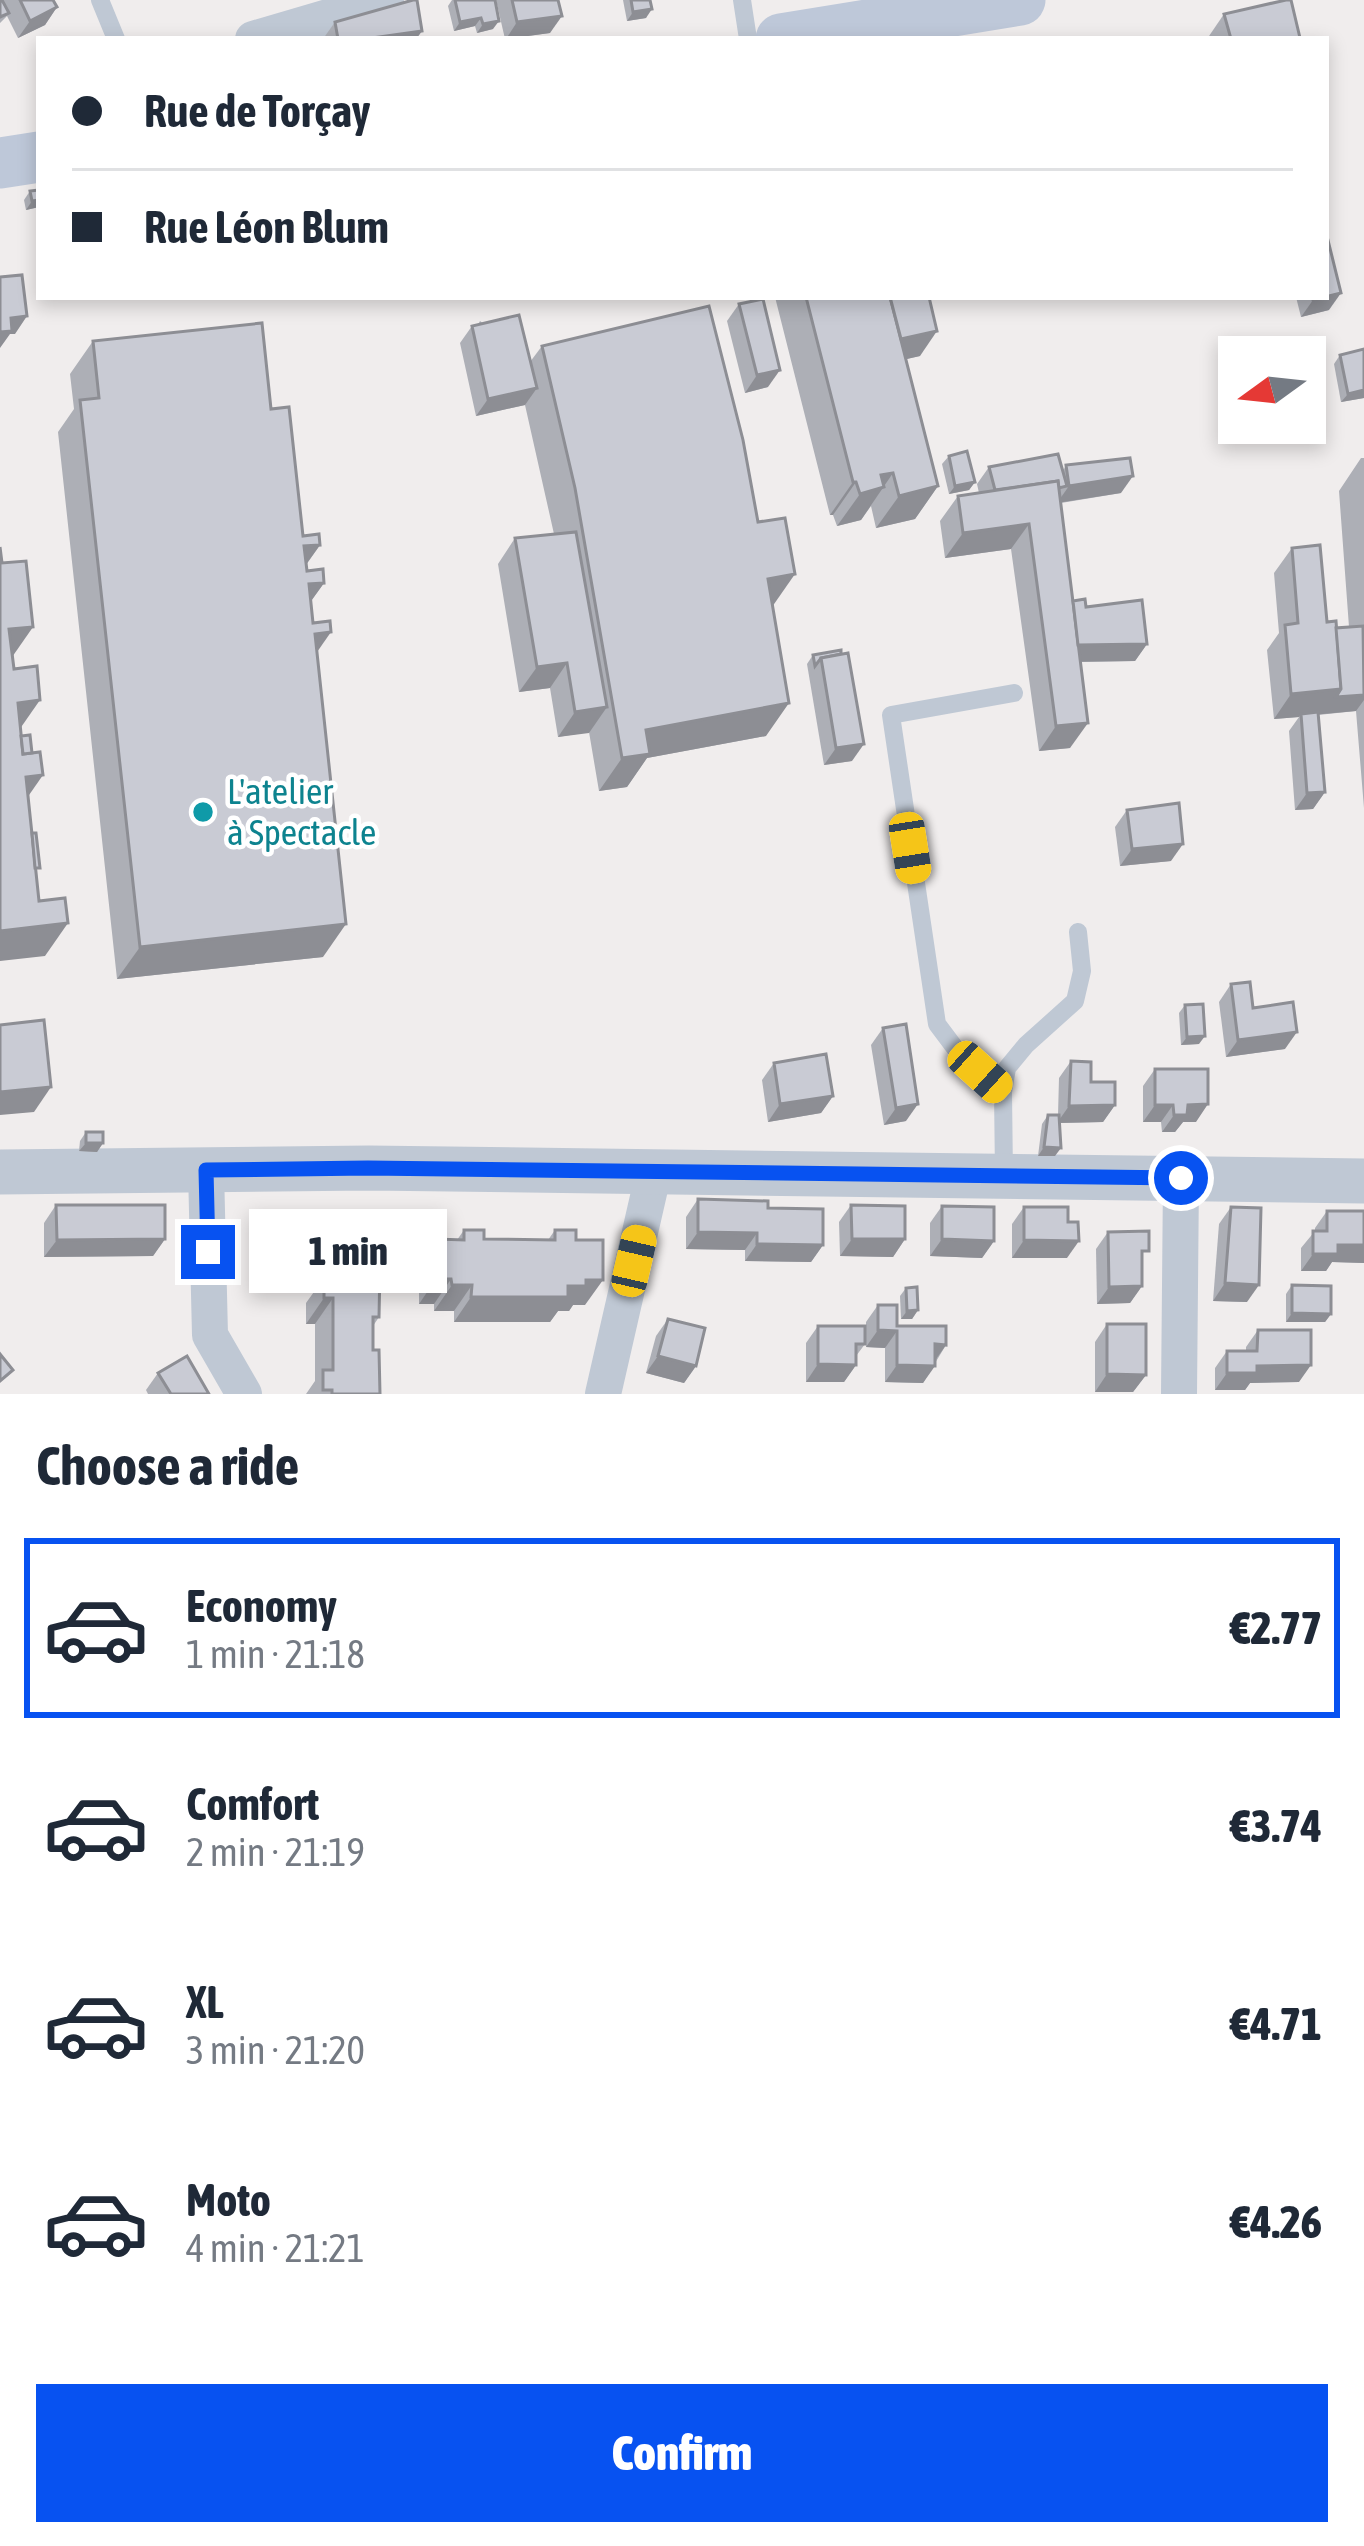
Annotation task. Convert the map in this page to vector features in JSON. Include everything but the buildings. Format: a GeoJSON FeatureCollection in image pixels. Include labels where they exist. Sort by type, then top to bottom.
{"type":"FeatureCollection","features":[{"type":"Feature","properties":{"kind":"main road"},"geometry":{"type":"LineString","coordinates":[[793,36],[903,9],[1020,0]]}},
{"type":"Feature","properties":{"kind":"main road"},"geometry":{"type":"LineString","coordinates":[[0,163],[36,157]]}},
{"type":"Feature","properties":{"kind":"street"},"geometry":{"type":"LineString","coordinates":[[263,36],[386,0]]}},
{"type":"Feature","properties":{"kind":"street"},"geometry":{"type":"LineString","coordinates":[[206,1170],[210,1335],[244,1394]]}},
{"type":"Feature","properties":{"kind":"street"},"geometry":{"type":"LineString","coordinates":[[0,1172],[654,1172],[1364,1181]]}},
{"type":"Feature","properties":{"kind":"street"},"geometry":{"type":"LineString","coordinates":[[603,1394],[654,1172]]}},
{"type":"Feature","properties":{"kind":"street"},"geometry":{"type":"LineString","coordinates":[[1179,1394],[1181,1178]]}},
{"type":"Feature","properties":{"kind":"lane"},"geometry":{"type":"LineString","coordinates":[[100,0],[115,36]]}},
{"type":"Feature","properties":{"kind":"lane"},"geometry":{"type":"LineString","coordinates":[[742,0],[748,36]]}},
{"type":"Feature","properties":{"kind":"lane"},"geometry":{"type":"LineString","coordinates":[[1003,1092],[958,1052],[937,1024],[891,715],[1014,693]]}},
{"type":"Feature","properties":{"kind":"lane"},"geometry":{"type":"LineString","coordinates":[[1004,1176],[1007,1068],[1075,1001],[1082,971],[1078,932]]}},
{"type":"Feature","properties":{"kind":"place","name":"L'atelier à Spectacle"},"geometry":{"type":"Point","coordinates":[203,812]}},
{"type":"Feature","properties":{"kind":"route"},"geometry":{"type":"LineString","coordinates":[[208,1252],[206,1170],[1181,1178]]}}]}
